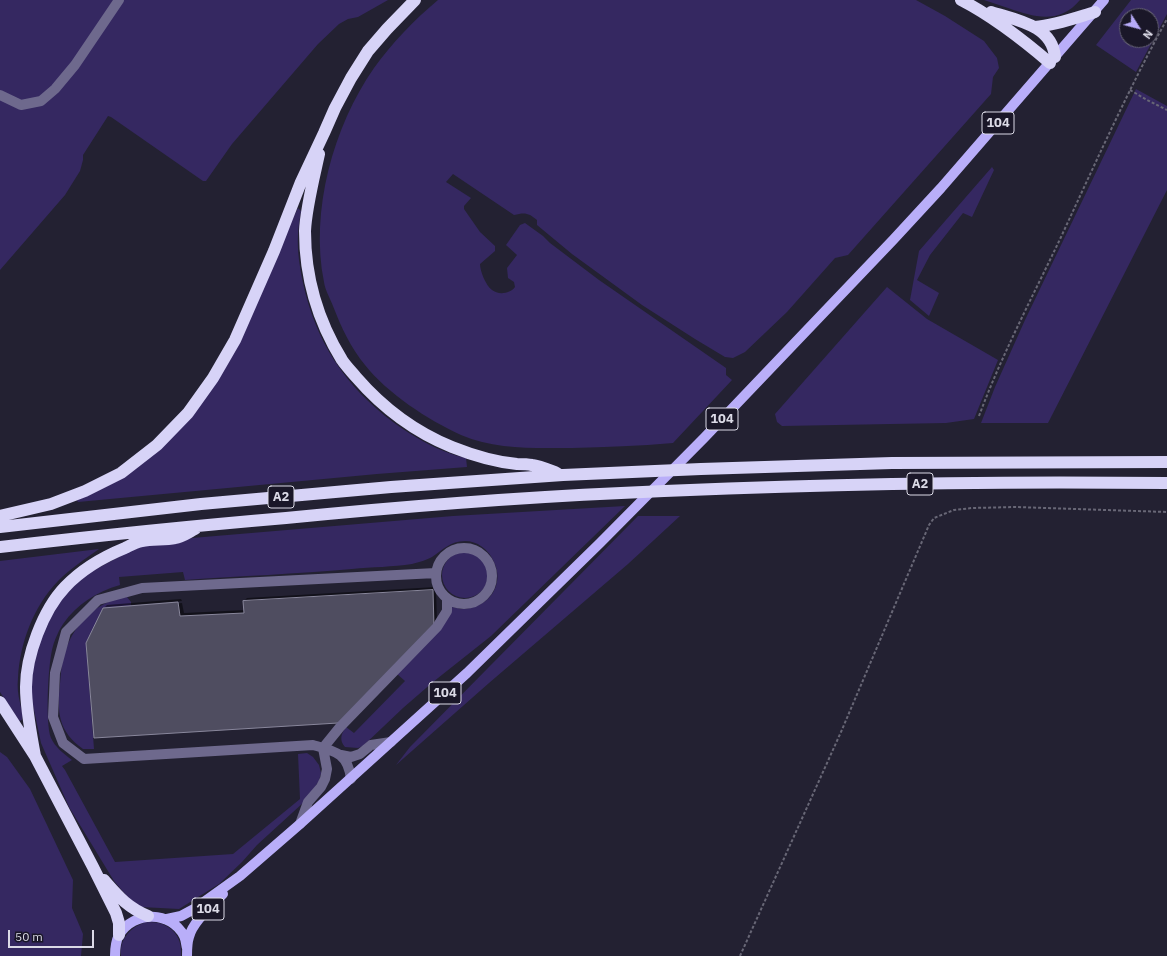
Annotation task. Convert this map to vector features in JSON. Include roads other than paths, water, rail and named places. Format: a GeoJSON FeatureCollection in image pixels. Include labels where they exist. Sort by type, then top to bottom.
{"type":"FeatureCollection","features":[{"type":"Feature","properties":{"kind":"highway"},"geometry":{"type":"LineString","coordinates":[[0,516],[51,504],[85,491],[121,472],[157,445],[188,413],[213,378],[235,340],[274,251],[301,182],[335,108],[351,78],[368,51],[415,0]]}},
{"type":"Feature","properties":{"kind":"highway"},"geometry":{"type":"LineString","coordinates":[[961,0],[978,8],[1035,27],[1051,42],[1054,49],[1053,60]]}},
{"type":"Feature","properties":{"kind":"highway"},"geometry":{"type":"LineString","coordinates":[[978,8],[1053,60]]}},
{"type":"Feature","properties":{"kind":"highway"},"geometry":{"type":"LineString","coordinates":[[1035,27],[1062,23],[1095,12]]}},
{"type":"Feature","properties":{"kind":"highway"},"geometry":{"type":"LineString","coordinates":[[324,133],[311,188],[305,230],[306,258],[317,307],[326,332],[343,362],[369,392],[399,418],[424,434],[453,447],[488,459],[516,464],[533,465],[563,475]]}},
{"type":"Feature","properties":{"kind":"highway","name":"A2"},"geometry":{"type":"LineString","coordinates":[[0,527],[201,504],[391,487],[563,475],[892,463],[1167,462]]}},
{"type":"Feature","properties":{"kind":"highway","name":"A2"},"geometry":{"type":"LineString","coordinates":[[0,547],[85,537],[396,507],[621,492],[843,485],[1084,482],[1167,483]]}},
{"type":"Feature","properties":{"kind":"highway"},"geometry":{"type":"LineString","coordinates":[[35,756],[28,716],[26,687],[28,666],[40,627],[48,610],[64,588],[99,560],[113,553],[142,541],[177,538],[204,525]]}},
{"type":"Feature","properties":{"kind":"highway"},"geometry":{"type":"LineString","coordinates":[[0,702],[35,756],[93,867],[116,913],[119,923],[119,935]]}},
{"type":"Feature","properties":{"kind":"highway"},"geometry":{"type":"LineString","coordinates":[[93,867],[122,901],[134,910],[148,916]]}},
{"type":"Feature","properties":{"kind":"main road","name":"104"},"geometry":{"type":"LineString","coordinates":[[167,920],[181,916],[194,909],[240,876],[351,779],[492,649],[704,438],[893,240],[1053,60],[1104,0]]}},
{"type":"Feature","properties":{"kind":"main road","name":"104"},"geometry":{"type":"LineString","coordinates":[[187,952],[189,936],[193,928],[202,916],[240,876]]}},
{"type":"Feature","properties":{"kind":"main road"},"geometry":{"type":"LineString","coordinates":[[115,956],[115,946],[119,935],[126,926],[136,919],[148,916],[158,916],[177,927],[184,937],[187,952]]}},
{"type":"Feature","properties":{"kind":"street"},"geometry":{"type":"LineString","coordinates":[[0,95],[21,105],[41,101],[55,89],[75,65],[119,0]]}},
{"type":"Feature","properties":{"kind":"street"},"geometry":{"type":"LineString","coordinates":[[460,548],[469,548],[477,550],[485,556],[493,572],[489,591],[474,603],[455,603],[447,598],[440,591],[436,582],[438,564],[444,556],[451,551],[460,548]]}},
{"type":"Feature","properties":{"kind":"street"},"geometry":{"type":"LineString","coordinates":[[391,742],[371,745],[360,754],[351,757],[341,755],[333,750],[313,745],[84,759],[63,744],[53,717],[55,673],[66,632],[98,600],[142,588],[436,573]]}},
{"type":"Feature","properties":{"kind":"street"},"geometry":{"type":"LineString","coordinates":[[300,824],[308,802],[321,787],[325,779],[327,769],[323,748],[340,727],[437,627],[447,611],[447,598]]}},
{"type":"Feature","properties":{"kind":"street"},"geometry":{"type":"LineString","coordinates":[[341,755],[348,765],[351,779]]}}]}
